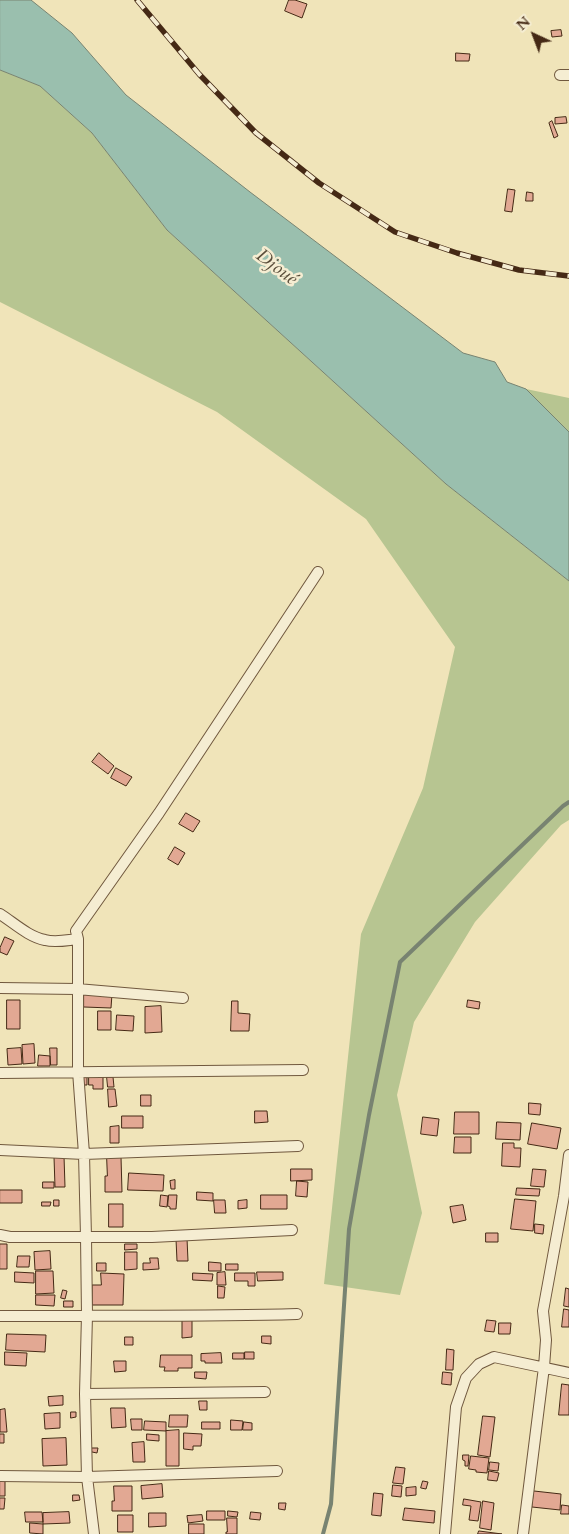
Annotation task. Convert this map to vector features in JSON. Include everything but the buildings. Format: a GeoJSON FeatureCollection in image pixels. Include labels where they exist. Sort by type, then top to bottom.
{"type":"FeatureCollection","features":[{"type":"Feature","properties":{"kind":"street"},"geometry":{"type":"LineString","coordinates":[[94,1534],[88,1477],[85,1394],[86,1237],[84,1154],[78,1071],[78,939],[76,931],[159,814],[318,572]]}},
{"type":"Feature","properties":{"kind":"street"},"geometry":{"type":"LineString","coordinates":[[0,914],[36,937],[46,941],[78,939]]}},
{"type":"Feature","properties":{"kind":"street"},"geometry":{"type":"LineString","coordinates":[[0,988],[77,989],[184,998]]}},
{"type":"Feature","properties":{"kind":"street"},"geometry":{"type":"LineString","coordinates":[[0,1073],[303,1070]]}},
{"type":"Feature","properties":{"kind":"street"},"geometry":{"type":"LineString","coordinates":[[0,1150],[84,1154],[298,1146]]}},
{"type":"Feature","properties":{"kind":"street"},"geometry":{"type":"LineString","coordinates":[[523,1534],[544,1367],[546,1340],[542,1311],[564,1196],[569,1155]]}},
{"type":"Feature","properties":{"kind":"street"},"geometry":{"type":"LineString","coordinates":[[0,1234],[10,1236],[152,1237],[292,1230]]}},
{"type":"Feature","properties":{"kind":"street"},"geometry":{"type":"LineString","coordinates":[[0,1316],[200,1317],[297,1314]]}},
{"type":"Feature","properties":{"kind":"street"},"geometry":{"type":"LineString","coordinates":[[445,1534],[456,1407],[466,1378],[479,1364],[494,1358],[569,1373]]}},
{"type":"Feature","properties":{"kind":"street"},"geometry":{"type":"LineString","coordinates":[[85,1394],[265,1392]]}},
{"type":"Feature","properties":{"kind":"street"},"geometry":{"type":"LineString","coordinates":[[0,1476],[88,1477],[278,1471]]}},
{"type":"Feature","properties":{"kind":"green space"},"geometry":{"type":"Polygon","coordinates":[[[0,70],[40,86],[92,133],[167,230],[446,484],[569,581],[569,820],[561,825],[475,922],[414,1022],[397,1095],[422,1213],[400,1295],[324,1284],[361,934],[423,788],[455,647],[366,519],[217,412],[0,302],[0,70]]]}},
{"type":"Feature","properties":{"kind":"green space"},"geometry":{"type":"Polygon","coordinates":[[[526,389],[569,398],[569,432],[526,389]]]}},
{"type":"Feature","properties":{"kind":"water","name":"Djoué"},"geometry":{"type":"Polygon","coordinates":[[[0,0],[31,0],[72,33],[126,95],[250,192],[463,353],[495,362],[507,382],[526,389],[569,432],[569,581],[446,484],[167,230],[92,133],[40,86],[0,70],[0,0]]]}},
{"type":"Feature","properties":{"kind":"waterway"},"geometry":{"type":"LineString","coordinates":[[323,1534],[331,1504],[349,1229],[369,1115],[400,962],[569,802]]}},
{"type":"Feature","properties":{"kind":"railway"},"geometry":{"type":"LineString","coordinates":[[137,0],[199,74],[256,133],[319,183],[395,232],[457,253],[519,270],[569,276]]}}]}
